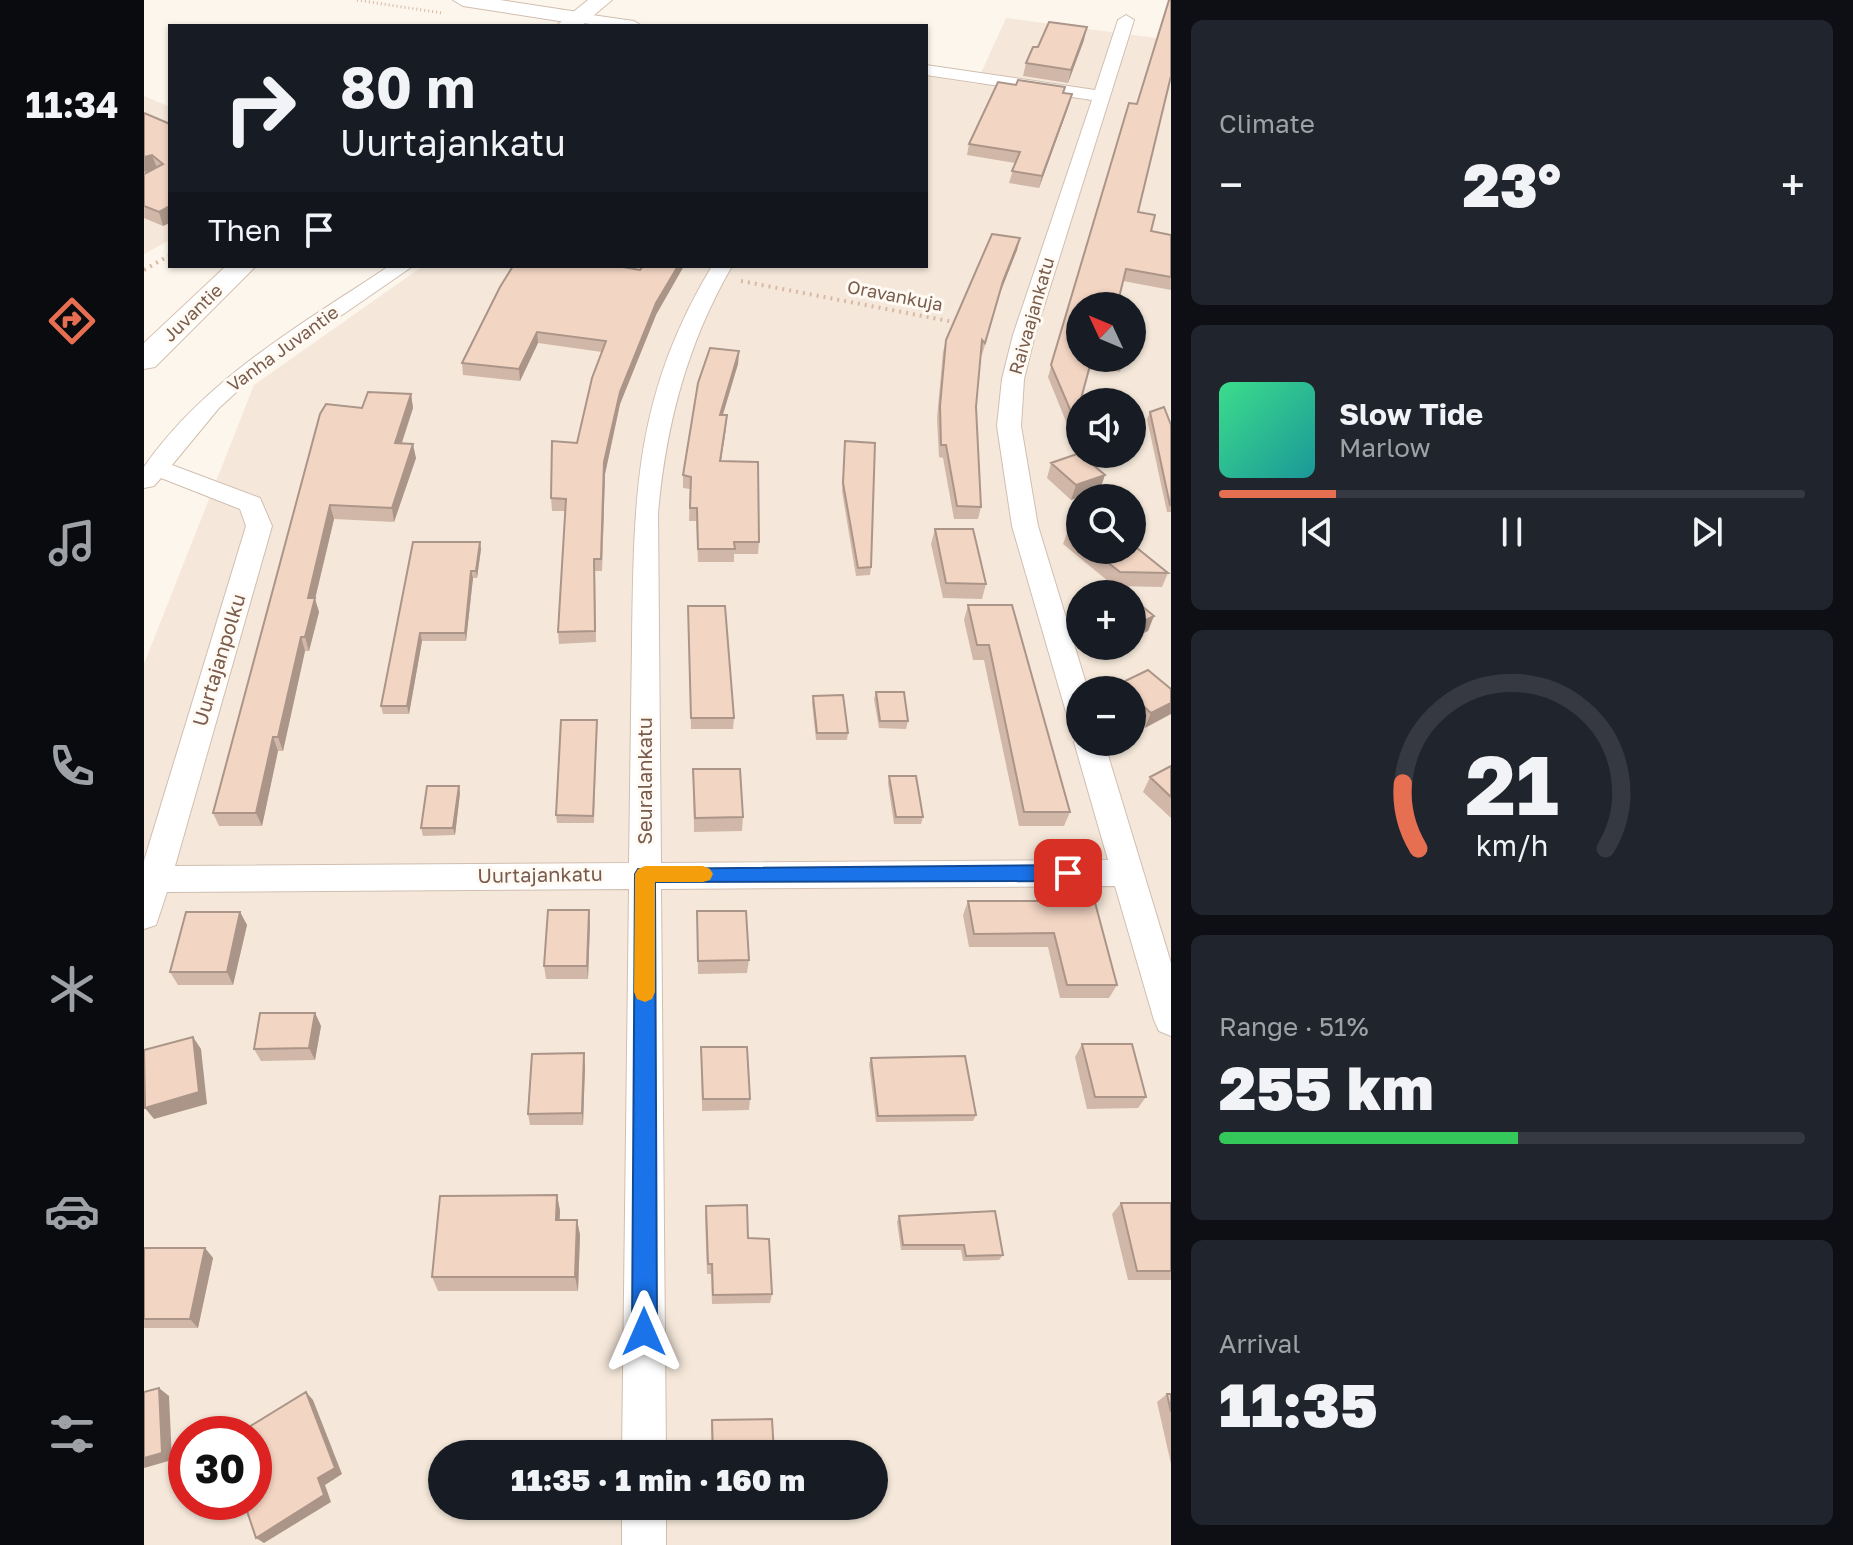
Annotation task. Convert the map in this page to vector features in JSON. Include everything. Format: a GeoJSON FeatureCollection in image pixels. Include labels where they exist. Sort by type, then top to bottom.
{"type":"FeatureCollection","features":[{"type":"Feature","properties":{"kind":"main road"},"geometry":{"type":"LineString","coordinates":[[573,22],[601,0]]}},
{"type":"Feature","properties":{"kind":"main road","name":"Juvantie"},"geometry":{"type":"LineString","coordinates":[[144,360],[240,268]]}},
{"type":"Feature","properties":{"kind":"street"},"geometry":{"type":"LineString","coordinates":[[463,0],[573,22],[604,24]]}},
{"type":"Feature","properties":{"kind":"street","name":"Raivaajankatu"},"geometry":{"type":"LineString","coordinates":[[1069,676],[1025,526],[1009,426],[1013,379],[1024,335],[1126,20]]}},
{"type":"Feature","properties":{"kind":"street"},"geometry":{"type":"LineString","coordinates":[[928,70],[1102,96]]}},
{"type":"Feature","properties":{"kind":"street","name":"Vanha Juvantie"},"geometry":{"type":"LineString","coordinates":[[150,474],[211,403],[247,370],[400,268]]}},
{"type":"Feature","properties":{"kind":"street","name":"Seuralankatu"},"geometry":{"type":"LineString","coordinates":[[644,1440],[645,588],[650,458],[661,401],[675,356],[719,271]]}},
{"type":"Feature","properties":{"kind":"street","name":"Uurtajanpolku"},"geometry":{"type":"LineString","coordinates":[[144,915],[149,879],[259,526],[251,504],[150,474]]}},
{"type":"Feature","properties":{"kind":"street"},"geometry":{"type":"LineString","coordinates":[[1093,756],[1171,1020]]}},
{"type":"Feature","properties":{"kind":"street","name":"Uurtajankatu"},"geometry":{"type":"LineString","coordinates":[[149,879],[1128,873]]}},
{"type":"Feature","properties":{"kind":"street"},"geometry":{"type":"LineString","coordinates":[[644,1520],[644,1545]]}},
{"type":"Feature","properties":{"kind":"path"},"geometry":{"type":"LineString","coordinates":[[357,0],[447,14]]}},
{"type":"Feature","properties":{"kind":"path"},"geometry":{"type":"LineString","coordinates":[[144,270],[168,256]]}},
{"type":"Feature","properties":{"kind":"path","name":"Oravankuja"},"geometry":{"type":"LineString","coordinates":[[719,271],[962,324]]}},
{"type":"Feature","properties":{"kind":"shaded area"},"geometry":{"type":"Polygon","coordinates":[[[1006,18],[1171,40],[1171,1545],[144,1545],[144,664],[254,385],[420,268],[928,268],[928,76],[976,84],[1006,18]]]}},
{"type":"Feature","properties":{"kind":"shaded area"},"geometry":{"type":"Polygon","coordinates":[[[144,96],[168,106],[168,241],[144,254],[144,96]]]}},
{"type":"Feature","properties":{"kind":"building"},"geometry":{"type":"Polygon","coordinates":[[[1171,0],[1171,76],[1138,212],[1155,215],[1151,231],[1171,235],[1171,277],[1126,269],[1120,292],[1073,292],[1129,103],[1137,104],[1171,0]]]}},
{"type":"Feature","properties":{"kind":"building"},"geometry":{"type":"Polygon","coordinates":[[[1049,22],[1087,27],[1071,70],[1026,63],[1033,47],[1038,47],[1049,22]]]}},
{"type":"Feature","properties":{"kind":"building"},"geometry":{"type":"Polygon","coordinates":[[[1018,80],[1065,87],[1063,93],[1072,94],[1042,176],[1012,171],[1020,152],[969,144],[998,82],[1016,85],[1018,80]]]}},
{"type":"Feature","properties":{"kind":"building"},"geometry":{"type":"Polygon","coordinates":[[[144,113],[168,123],[168,207],[159,212],[144,206],[144,174],[163,164],[152,155],[144,157],[144,113]]]}},
{"type":"Feature","properties":{"kind":"building"},"geometry":{"type":"Polygon","coordinates":[[[992,234],[1020,238],[1003,281],[985,343],[982,340],[976,407],[981,507],[957,506],[946,445],[941,445],[940,406],[946,340],[992,234]]]}},
{"type":"Feature","properties":{"kind":"building"},"geometry":{"type":"Polygon","coordinates":[[[512,268],[677,268],[656,303],[620,392],[604,462],[601,559],[594,559],[595,631],[558,632],[566,499],[551,498],[552,441],[577,443],[592,378],[606,341],[537,332],[519,369],[462,363],[512,268]]]}},
{"type":"Feature","properties":{"kind":"building"},"geometry":{"type":"Polygon","coordinates":[[[1066,315],[1066,372],[1088,372],[1084,388],[1066,388],[1066,400],[1051,365],[1066,315]]]}},
{"type":"Feature","properties":{"kind":"building"},"geometry":{"type":"Polygon","coordinates":[[[710,348],[739,351],[720,415],[727,415],[720,461],[758,462],[759,542],[734,542],[735,549],[698,549],[697,508],[690,508],[691,477],[683,475],[698,383],[710,348]]]}},
{"type":"Feature","properties":{"kind":"building"},"geometry":{"type":"Polygon","coordinates":[[[368,392],[411,394],[395,443],[413,444],[392,508],[330,505],[308,598],[315,598],[305,637],[301,637],[278,737],[273,737],[256,813],[213,813],[320,414],[326,404],[362,408],[368,392]]]}},
{"type":"Feature","properties":{"kind":"building"},"geometry":{"type":"Polygon","coordinates":[[[1164,407],[1171,425],[1171,505],[1150,412],[1164,407]]]}},
{"type":"Feature","properties":{"kind":"building"},"geometry":{"type":"Polygon","coordinates":[[[845,441],[875,443],[871,567],[858,568],[843,483],[845,441]]]}},
{"type":"Feature","properties":{"kind":"building"},"geometry":{"type":"Polygon","coordinates":[[[1066,458],[1066,468],[1097,468],[1105,475],[1075,484],[1051,463],[1066,458]]]}},
{"type":"Feature","properties":{"kind":"building"},"geometry":{"type":"Polygon","coordinates":[[[935,529],[973,529],[986,584],[946,583],[935,529]]]}},
{"type":"Feature","properties":{"kind":"building"},"geometry":{"type":"Polygon","coordinates":[[[413,542],[480,542],[476,571],[471,571],[465,633],[420,633],[407,706],[381,706],[413,542]]]}},
{"type":"Feature","properties":{"kind":"building"},"geometry":{"type":"Polygon","coordinates":[[[1146,555],[1168,573],[1120,572],[1110,564],[1146,564],[1146,555]]]}},
{"type":"Feature","properties":{"kind":"building"},"geometry":{"type":"Polygon","coordinates":[[[968,605],[1012,605],[1070,812],[1024,812],[989,645],[977,645],[968,605]]]}},
{"type":"Feature","properties":{"kind":"building"},"geometry":{"type":"Polygon","coordinates":[[[688,606],[725,606],[734,718],[691,718],[688,606]]]}},
{"type":"Feature","properties":{"kind":"building"},"geometry":{"type":"Polygon","coordinates":[[[1146,609],[1154,616],[1146,620],[1146,609]]]}},
{"type":"Feature","properties":{"kind":"building"},"geometry":{"type":"Polygon","coordinates":[[[1148,670],[1171,689],[1171,703],[1151,713],[1146,709],[1146,676],[1136,676],[1148,670]]]}},
{"type":"Feature","properties":{"kind":"building"},"geometry":{"type":"Polygon","coordinates":[[[876,692],[904,692],[908,721],[880,721],[876,692]]]}},
{"type":"Feature","properties":{"kind":"building"},"geometry":{"type":"Polygon","coordinates":[[[843,695],[848,733],[817,733],[813,696],[843,695]]]}},
{"type":"Feature","properties":{"kind":"building"},"geometry":{"type":"Polygon","coordinates":[[[561,720],[597,720],[593,816],[556,815],[561,720]]]}},
{"type":"Feature","properties":{"kind":"building"},"geometry":{"type":"Polygon","coordinates":[[[1171,766],[1171,797],[1150,777],[1171,766]]]}},
{"type":"Feature","properties":{"kind":"building"},"geometry":{"type":"Polygon","coordinates":[[[693,769],[740,769],[743,817],[695,818],[693,769]]]}},
{"type":"Feature","properties":{"kind":"building"},"geometry":{"type":"Polygon","coordinates":[[[889,776],[916,776],[923,817],[896,817],[889,776]]]}},
{"type":"Feature","properties":{"kind":"building"},"geometry":{"type":"Polygon","coordinates":[[[427,786],[459,786],[453,828],[421,828],[427,786]]]}},
{"type":"Feature","properties":{"kind":"building"},"geometry":{"type":"Polygon","coordinates":[[[1045,895],[1093,895],[1117,985],[1067,985],[1054,933],[974,934],[968,901],[1046,901],[1045,895]]]}},
{"type":"Feature","properties":{"kind":"building"},"geometry":{"type":"Polygon","coordinates":[[[548,910],[589,910],[587,966],[544,966],[548,910]]]}},
{"type":"Feature","properties":{"kind":"building"},"geometry":{"type":"Polygon","coordinates":[[[697,911],[746,911],[749,960],[698,961],[697,911]]]}},
{"type":"Feature","properties":{"kind":"building"},"geometry":{"type":"Polygon","coordinates":[[[186,912],[240,912],[227,972],[170,972],[186,912]]]}},
{"type":"Feature","properties":{"kind":"building"},"geometry":{"type":"Polygon","coordinates":[[[260,1013],[315,1013],[309,1048],[254,1049],[260,1013]]]}},
{"type":"Feature","properties":{"kind":"building"},"geometry":{"type":"Polygon","coordinates":[[[193,1037],[199,1092],[145,1108],[144,1050],[193,1037]]]}},
{"type":"Feature","properties":{"kind":"building"},"geometry":{"type":"Polygon","coordinates":[[[1082,1044],[1132,1044],[1146,1097],[1095,1097],[1082,1044]]]}},
{"type":"Feature","properties":{"kind":"building"},"geometry":{"type":"Polygon","coordinates":[[[701,1047],[747,1047],[750,1099],[703,1099],[701,1047]]]}},
{"type":"Feature","properties":{"kind":"building"},"geometry":{"type":"Polygon","coordinates":[[[584,1053],[582,1113],[528,1114],[532,1054],[584,1053]]]}},
{"type":"Feature","properties":{"kind":"building"},"geometry":{"type":"Polygon","coordinates":[[[965,1056],[976,1115],[878,1116],[871,1058],[965,1056]]]}},
{"type":"Feature","properties":{"kind":"building"},"geometry":{"type":"Polygon","coordinates":[[[557,1195],[556,1220],[577,1220],[575,1277],[432,1277],[440,1196],[557,1195]]]}},
{"type":"Feature","properties":{"kind":"building"},"geometry":{"type":"Polygon","coordinates":[[[1121,1203],[1171,1203],[1171,1271],[1137,1271],[1121,1203]]]}},
{"type":"Feature","properties":{"kind":"building"},"geometry":{"type":"Polygon","coordinates":[[[747,1205],[748,1238],[769,1239],[772,1294],[713,1295],[712,1264],[708,1264],[706,1206],[747,1205]]]}},
{"type":"Feature","properties":{"kind":"building"},"geometry":{"type":"Polygon","coordinates":[[[995,1211],[1003,1255],[966,1256],[964,1245],[903,1245],[899,1216],[995,1211]]]}},
{"type":"Feature","properties":{"kind":"building"},"geometry":{"type":"Polygon","coordinates":[[[144,1248],[205,1248],[190,1319],[144,1319],[144,1248]]]}},
{"type":"Feature","properties":{"kind":"building"},"geometry":{"type":"Polygon","coordinates":[[[159,1388],[162,1453],[144,1458],[144,1392],[159,1388]]]}},
{"type":"Feature","properties":{"kind":"building"},"geometry":{"type":"Polygon","coordinates":[[[306,1392],[335,1468],[318,1478],[324,1495],[256,1538],[250,1520],[272,1520],[272,1416],[267,1416],[306,1392]]]}},
{"type":"Feature","properties":{"kind":"building"},"geometry":{"type":"Polygon","coordinates":[[[772,1419],[773,1440],[713,1440],[712,1420],[772,1419]]]}},
{"type":"Feature","properties":{"kind":"slow traffic"},"geometry":{"type":"LineString","coordinates":[[645,992],[645,874],[703,874]]}},
{"type":"Feature","properties":{"kind":"route"},"geometry":{"type":"LineString","coordinates":[[644,1332],[645,874],[1068,873]]}}]}
